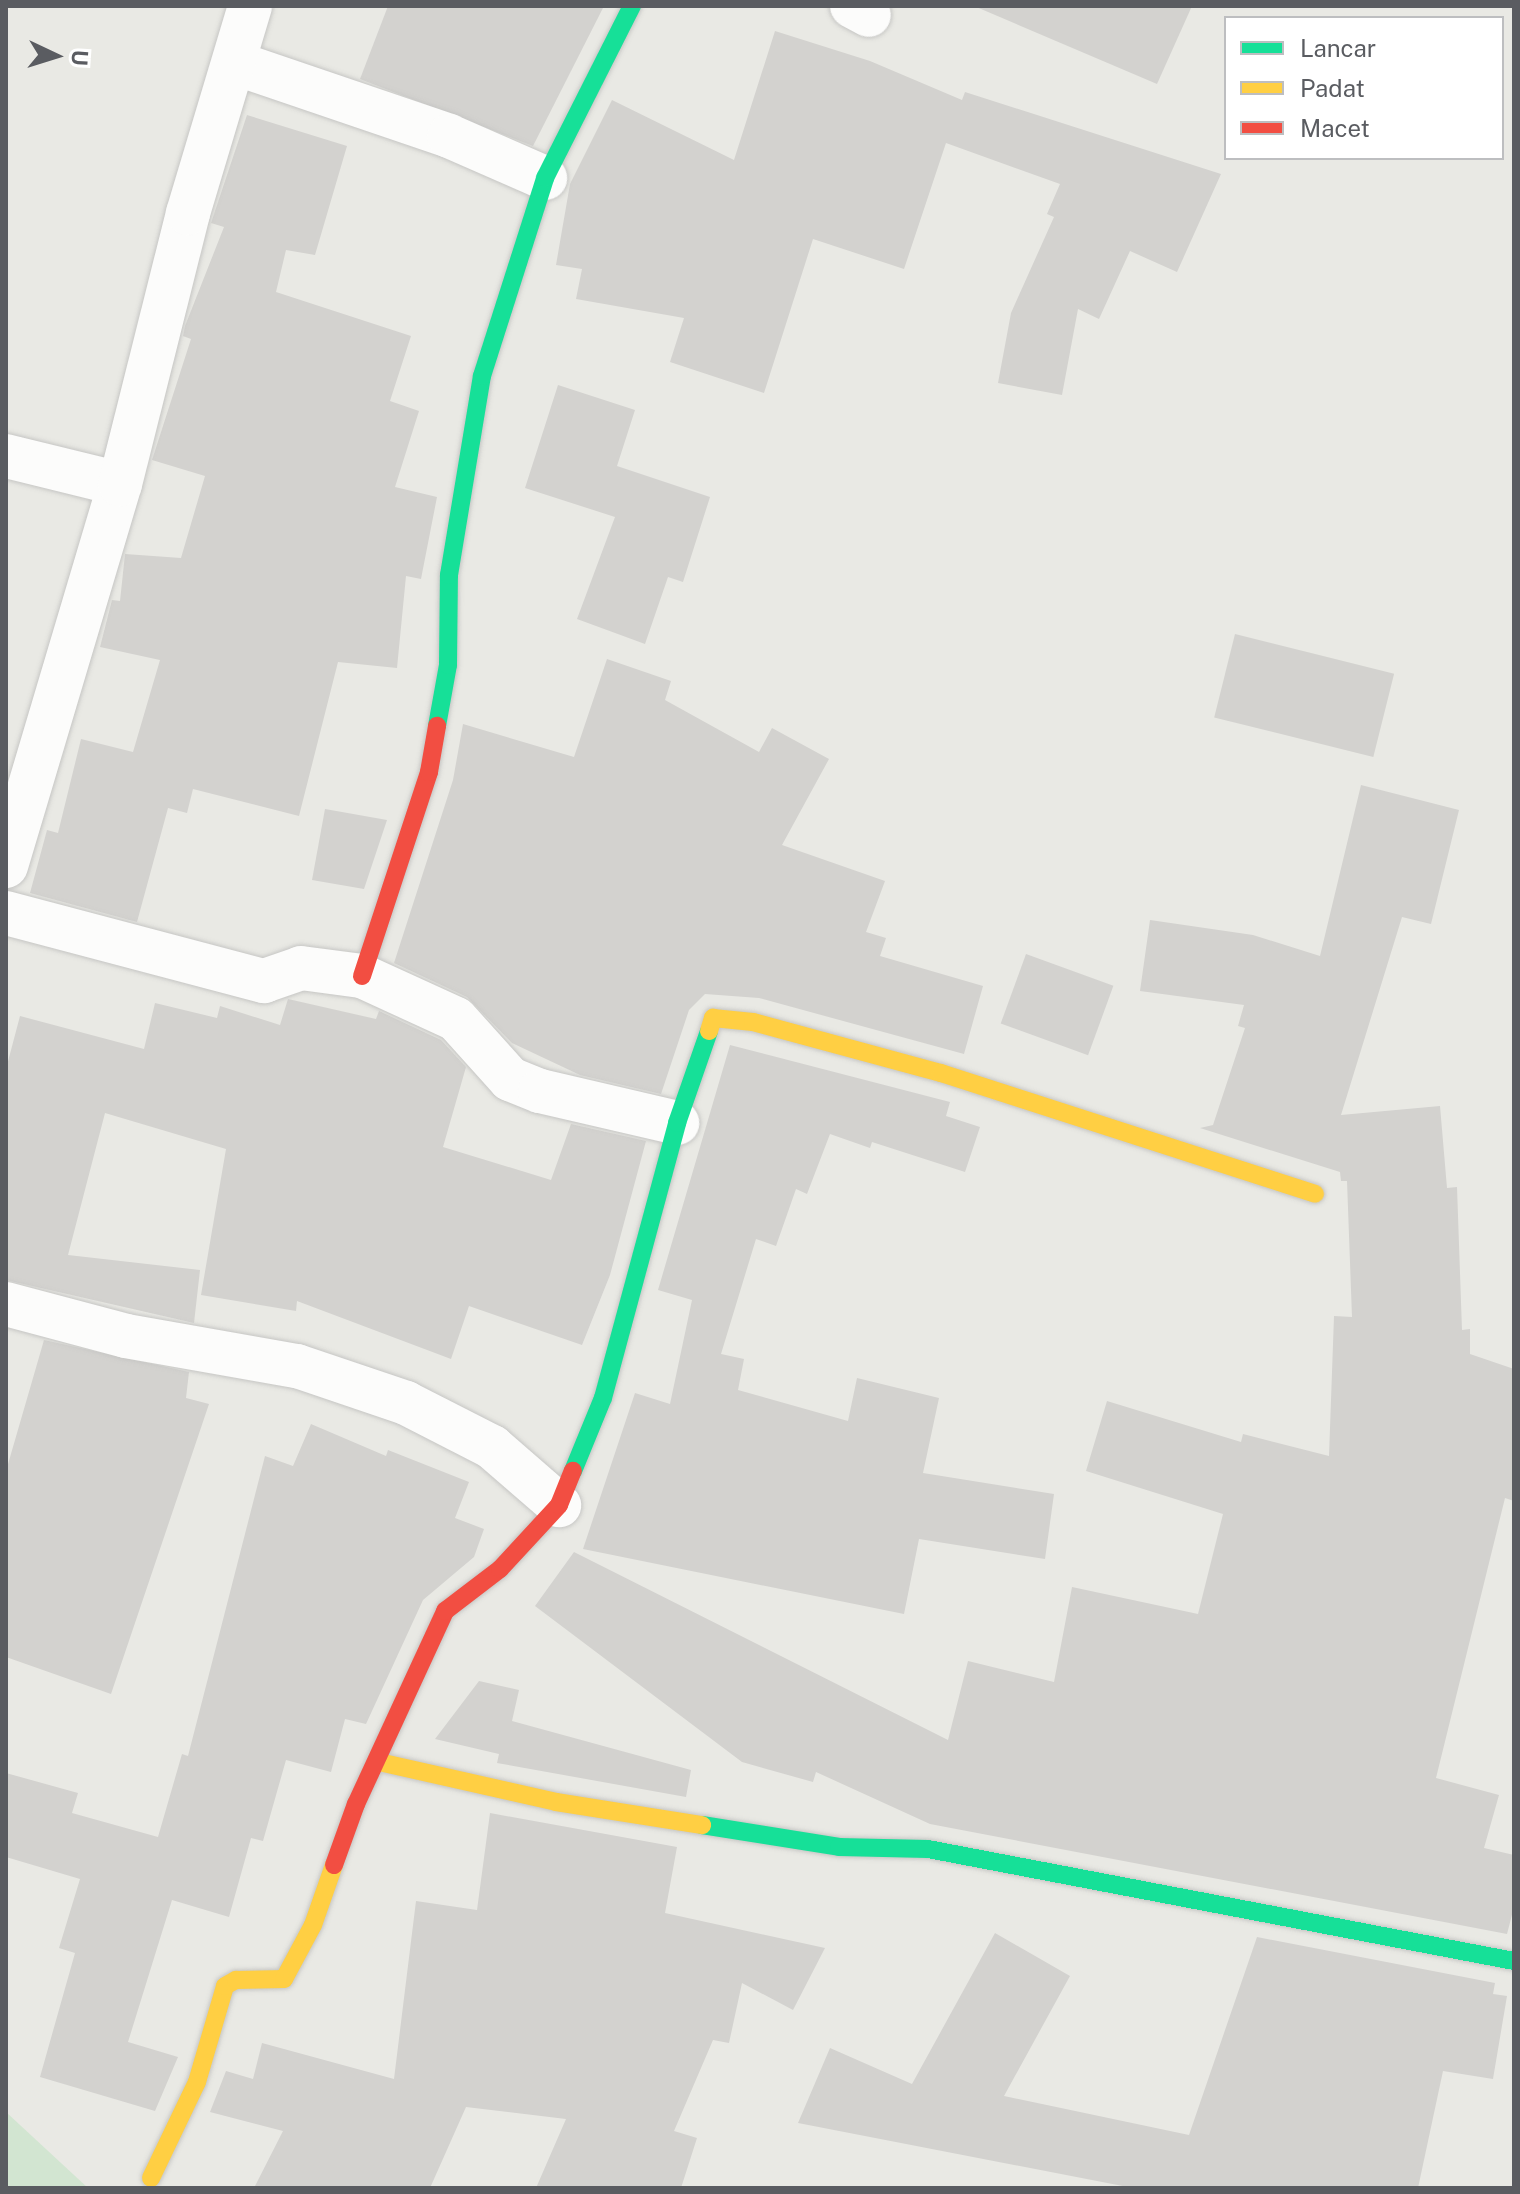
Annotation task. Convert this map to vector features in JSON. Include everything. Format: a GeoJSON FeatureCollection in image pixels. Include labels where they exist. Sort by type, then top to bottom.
{"type":"FeatureCollection","features":[{"type":"Feature","properties":{"kind":"street"},"geometry":{"type":"LineString","coordinates":[[6,866],[120,484],[188,213],[250,6]]}},
{"type":"Feature","properties":{"kind":"street"},"geometry":{"type":"LineString","coordinates":[[362,976],[429,772],[448,665],[449,575],[482,376],[545,178],[632,6]]}},
{"type":"Feature","properties":{"kind":"street"},"geometry":{"type":"LineString","coordinates":[[235,63],[449,136],[545,178]]}},
{"type":"Feature","properties":{"kind":"street"},"geometry":{"type":"LineString","coordinates":[[6,456],[120,484]]}},
{"type":"Feature","properties":{"kind":"street"},"geometry":{"type":"LineString","coordinates":[[6,913],[264,981],[301,968],[362,976],[456,1019],[510,1079],[677,1123]]}},
{"type":"Feature","properties":{"kind":"street"},"geometry":{"type":"LineString","coordinates":[[151,2178],[197,2082],[225,1986],[236,1980],[284,1979],[313,1925],[356,1804],[379,1762],[421,1655],[445,1611],[500,1569],[559,1505],[603,1398],[677,1123],[713,1018],[731,1017],[941,1073],[1315,1194]]}},
{"type":"Feature","properties":{"kind":"street"},"geometry":{"type":"LineString","coordinates":[[6,1304],[126,1336],[297,1366],[406,1403],[492,1447],[559,1505]]}},
{"type":"Feature","properties":{"kind":"street"},"geometry":{"type":"LineString","coordinates":[[379,1762],[556,1802],[839,1847],[928,1849],[1514,1961]]}},
{"type":"Feature","properties":{"kind":"green space"},"geometry":{"type":"Polygon","coordinates":[[[6,2112],[88,2188],[6,2188],[6,2112]]]}},
{"type":"Feature","properties":{"kind":"building"},"geometry":{"type":"Polygon","coordinates":[[[388,6],[604,6],[533,146],[360,79],[388,6]]]}},
{"type":"Feature","properties":{"kind":"building"},"geometry":{"type":"Polygon","coordinates":[[[974,6],[1192,6],[1157,84],[974,6]]]}},
{"type":"Feature","properties":{"kind":"building"},"geometry":{"type":"Polygon","coordinates":[[[775,31],[870,61],[962,100],[965,92],[1221,174],[1177,272],[1130,251],[1099,319],[1078,309],[1062,395],[998,383],[1011,313],[1054,217],[1047,214],[1060,184],[946,143],[904,269],[813,239],[764,393],[670,362],[684,318],[576,299],[582,269],[556,265],[570,184],[612,100],[734,160],[775,31]]]}},
{"type":"Feature","properties":{"kind":"building"},"geometry":{"type":"Polygon","coordinates":[[[247,115],[347,146],[315,255],[286,250],[276,292],[411,336],[390,401],[419,411],[395,487],[437,497],[421,579],[406,576],[397,668],[338,662],[299,816],[193,789],[187,813],[168,808],[137,922],[30,893],[47,830],[58,833],[81,739],[133,752],[160,660],[100,647],[112,600],[120,601],[125,554],[181,558],[205,476],[152,460],[191,339],[183,336],[185,326],[224,227],[211,223],[247,115]]]}},
{"type":"Feature","properties":{"kind":"building"},"geometry":{"type":"Polygon","coordinates":[[[558,385],[635,410],[617,466],[710,497],[683,582],[668,577],[645,644],[577,619],[615,517],[525,488],[558,385]]]}},
{"type":"Feature","properties":{"kind":"building"},"geometry":{"type":"Polygon","coordinates":[[[1235,634],[1394,674],[1373,757],[1214,717],[1235,634]]]}},
{"type":"Feature","properties":{"kind":"building"},"geometry":{"type":"Polygon","coordinates":[[[607,659],[671,681],[665,700],[759,752],[772,728],[829,759],[782,845],[885,881],[866,932],[886,938],[880,956],[983,986],[964,1054],[759,998],[705,994],[689,1010],[661,1094],[580,1075],[512,1043],[467,997],[394,963],[453,780],[463,724],[574,757],[607,659]]]}},
{"type":"Feature","properties":{"kind":"building"},"geometry":{"type":"Polygon","coordinates":[[[1361,785],[1459,810],[1431,924],[1402,917],[1341,1115],[1440,1106],[1447,1188],[1457,1187],[1462,1330],[1470,1329],[1470,1354],[1514,1369],[1514,1501],[1505,1498],[1436,1778],[1499,1795],[1484,1848],[1514,1855],[1514,1907],[1507,1934],[930,1824],[816,1772],[813,1782],[742,1762],[535,1606],[574,1552],[948,1740],[968,1661],[1054,1682],[1072,1587],[1198,1614],[1223,1514],[1086,1471],[1107,1401],[1241,1442],[1243,1434],[1329,1456],[1334,1316],[1352,1317],[1347,1181],[1341,1181],[1340,1172],[1200,1128],[1213,1125],[1245,1028],[1238,1026],[1244,1005],[1140,991],[1150,920],[1253,935],[1320,956],[1361,785]]]}},
{"type":"Feature","properties":{"kind":"building"},"geometry":{"type":"Polygon","coordinates":[[[325,809],[387,820],[364,889],[312,880],[325,809]]]}},
{"type":"Feature","properties":{"kind":"building"},"geometry":{"type":"Polygon","coordinates":[[[1026,954],[1113,986],[1088,1055],[1001,1024],[1026,954]]]}},
{"type":"Feature","properties":{"kind":"building"},"geometry":{"type":"Polygon","coordinates":[[[288,999],[376,1019],[379,1011],[441,1040],[466,1067],[443,1147],[551,1180],[571,1124],[646,1141],[610,1275],[582,1345],[469,1306],[451,1359],[297,1301],[296,1311],[201,1295],[226,1149],[105,1113],[68,1255],[200,1270],[194,1323],[6,1280],[6,1069],[20,1016],[144,1049],[155,1003],[217,1018],[220,1006],[280,1025],[288,999]]]}},
{"type":"Feature","properties":{"kind":"building"},"geometry":{"type":"Polygon","coordinates":[[[730,1045],[950,1102],[946,1116],[980,1127],[965,1172],[872,1142],[870,1148],[830,1134],[807,1194],[796,1189],[776,1246],[756,1239],[721,1354],[744,1359],[738,1390],[848,1421],[857,1378],[939,1398],[923,1473],[1054,1494],[1045,1559],[919,1539],[904,1614],[583,1549],[635,1393],[670,1404],[692,1300],[658,1290],[730,1045]]]}},
{"type":"Feature","properties":{"kind":"building"},"geometry":{"type":"Polygon","coordinates":[[[44,1340],[189,1372],[186,1398],[209,1404],[111,1694],[6,1657],[6,1471],[44,1340]]]}},
{"type":"Feature","properties":{"kind":"building"},"geometry":{"type":"Polygon","coordinates":[[[311,1424],[386,1456],[388,1450],[469,1482],[455,1518],[484,1529],[474,1557],[423,1600],[366,1724],[345,1719],[331,1772],[286,1760],[263,1841],[251,1838],[229,1917],[172,1900],[128,2042],[178,2057],[155,2111],[40,2077],[75,1953],[59,1948],[80,1879],[6,1857],[6,1773],[78,1793],[72,1813],[158,1837],[182,1754],[188,1756],[265,1456],[293,1466],[311,1424]]]}},
{"type":"Feature","properties":{"kind":"building"},"geometry":{"type":"Polygon","coordinates":[[[479,1681],[519,1690],[512,1721],[691,1770],[686,1797],[497,1763],[499,1754],[435,1739],[479,1681]]]}},
{"type":"Feature","properties":{"kind":"building"},"geometry":{"type":"Polygon","coordinates":[[[490,1813],[677,1847],[665,1913],[825,1948],[793,2010],[742,1983],[729,2043],[713,2040],[674,2131],[697,2138],[681,2188],[536,2188],[566,2119],[466,2107],[430,2188],[254,2188],[283,2131],[210,2112],[226,2071],[253,2079],[262,2043],[394,2079],[416,1901],[477,1910],[490,1813]]]}},
{"type":"Feature","properties":{"kind":"building"},"geometry":{"type":"Polygon","coordinates":[[[995,1933],[1070,1976],[1004,2096],[1189,2135],[1257,1937],[1495,1983],[1493,1994],[1507,1996],[1493,2079],[1443,2071],[1418,2188],[1133,2188],[798,2123],[830,2048],[912,2084],[995,1933]]]}},
{"type":"Feature","properties":{"kind":"traffic: fast"},"geometry":{"type":"LineString","coordinates":[[437,726],[448,665],[449,575],[482,376],[545,178],[632,6]]}},
{"type":"Feature","properties":{"kind":"traffic: fast"},"geometry":{"type":"LineString","coordinates":[[573,1471],[603,1398],[677,1123],[709,1031]]}},
{"type":"Feature","properties":{"kind":"traffic: fast"},"geometry":{"type":"LineString","coordinates":[[702,1825],[839,1847],[928,1849],[1514,1961]]}},
{"type":"Feature","properties":{"kind":"traffic: slow"},"geometry":{"type":"LineString","coordinates":[[709,1031],[713,1018],[753,1022],[941,1073],[1315,1194]]}},
{"type":"Feature","properties":{"kind":"traffic: slow"},"geometry":{"type":"LineString","coordinates":[[379,1762],[556,1802],[702,1825]]}},
{"type":"Feature","properties":{"kind":"traffic: slow"},"geometry":{"type":"LineString","coordinates":[[151,2178],[197,2082],[225,1986],[236,1980],[284,1979],[313,1925],[334,1865]]}},
{"type":"Feature","properties":{"kind":"traffic: jam"},"geometry":{"type":"LineString","coordinates":[[362,976],[429,772],[437,726]]}},
{"type":"Feature","properties":{"kind":"traffic: jam"},"geometry":{"type":"LineString","coordinates":[[334,1865],[356,1804],[445,1611],[500,1569],[559,1505],[573,1471]]}}]}
